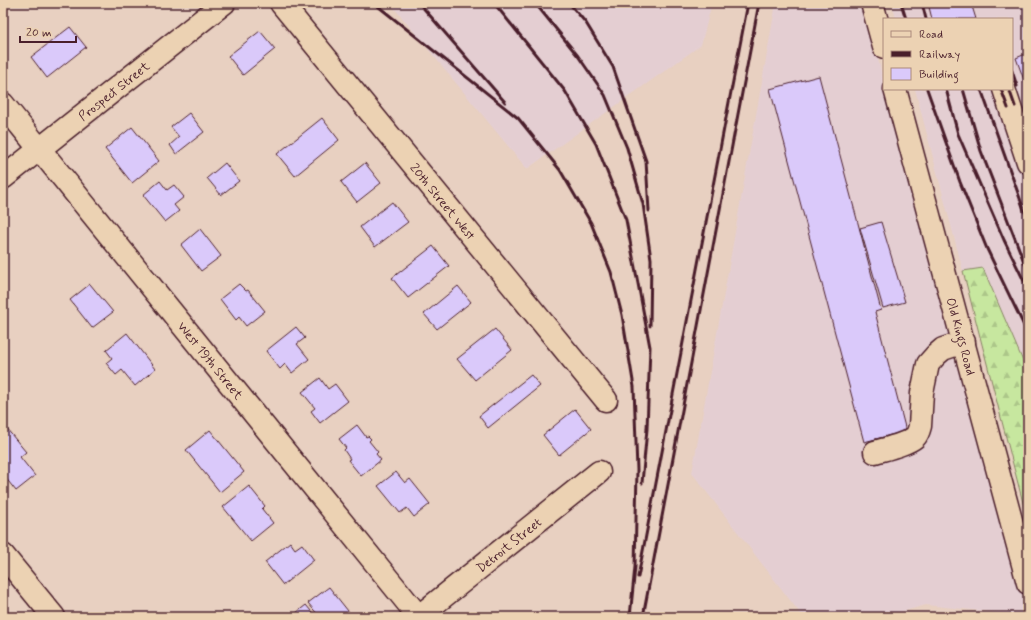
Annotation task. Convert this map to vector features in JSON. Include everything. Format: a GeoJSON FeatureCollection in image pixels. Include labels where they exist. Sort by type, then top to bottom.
{"type":"FeatureCollection","features":[{"type":"Feature","properties":{"kind":"street","name":"Prospect Street"},"geometry":{"type":"LineString","coordinates":[[3,178],[224,3]]}},
{"type":"Feature","properties":{"kind":"street","name":"20th Street West"},"geometry":{"type":"LineString","coordinates":[[281,3],[606,400]]}},
{"type":"Feature","properties":{"kind":"street"},"geometry":{"type":"LineString","coordinates":[[872,3],[883,43]]}},
{"type":"Feature","properties":{"kind":"street","name":"Old Kings Road"},"geometry":{"type":"LineString","coordinates":[[896,90],[1028,583]]}},
{"type":"Feature","properties":{"kind":"street"},"geometry":{"type":"LineString","coordinates":[[1004,90],[1028,162]]}},
{"type":"Feature","properties":{"kind":"street","name":"West 19th Street"},"geometry":{"type":"LineString","coordinates":[[3,104],[418,617]]}},
{"type":"Feature","properties":{"kind":"street"},"geometry":{"type":"LineString","coordinates":[[875,452],[909,441],[915,437],[920,426],[922,393],[928,364],[943,349],[964,342]]}},
{"type":"Feature","properties":{"kind":"street","name":"Detroit Street"},"geometry":{"type":"LineString","coordinates":[[418,617],[599,472]]}},
{"type":"Feature","properties":{"kind":"street"},"geometry":{"type":"LineString","coordinates":[[3,555],[54,617]]}},
{"type":"Feature","properties":{"kind":"shaded area"},"geometry":{"type":"Polygon","coordinates":[[[390,3],[712,3],[701,45],[527,169],[390,3]]]}},
{"type":"Feature","properties":{"kind":"shaded area"},"geometry":{"type":"Polygon","coordinates":[[[776,3],[863,3],[883,78],[883,90],[886,90],[1028,616],[926,605],[883,617],[803,617],[692,473],[776,3]]]}},
{"type":"Feature","properties":{"kind":"shaded area"},"geometry":{"type":"Polygon","coordinates":[[[892,3],[1028,3],[1028,373],[983,268],[963,271],[915,90],[1013,90],[1013,18],[896,18],[892,3]]]}},
{"type":"Feature","properties":{"kind":"green space"},"geometry":{"type":"Polygon","coordinates":[[[983,268],[1028,373],[1028,522],[963,271],[983,268]]]}},
{"type":"Feature","properties":{"kind":"building"},"geometry":{"type":"Polygon","coordinates":[[[928,3],[971,3],[976,18],[932,18],[928,3]]]}},
{"type":"Feature","properties":{"kind":"building"},"geometry":{"type":"Polygon","coordinates":[[[70,27],[86,47],[47,78],[31,57],[70,27]]]}},
{"type":"Feature","properties":{"kind":"building"},"geometry":{"type":"Polygon","coordinates":[[[260,31],[275,49],[243,75],[228,56],[260,31]]]}},
{"type":"Feature","properties":{"kind":"building"},"geometry":{"type":"Polygon","coordinates":[[[1028,53],[1028,91],[1016,58],[1028,53]]]}},
{"type":"Feature","properties":{"kind":"building"},"geometry":{"type":"Polygon","coordinates":[[[819,76],[881,310],[875,312],[906,431],[864,442],[770,89],[819,76]]]}},
{"type":"Feature","properties":{"kind":"building"},"geometry":{"type":"Polygon","coordinates":[[[189,113],[204,132],[176,154],[170,145],[179,137],[171,127],[189,113]]]}},
{"type":"Feature","properties":{"kind":"building"},"geometry":{"type":"Polygon","coordinates":[[[322,118],[339,140],[295,176],[277,154],[322,118]]]}},
{"type":"Feature","properties":{"kind":"building"},"geometry":{"type":"Polygon","coordinates":[[[132,127],[159,161],[132,183],[105,149],[132,127]]]}},
{"type":"Feature","properties":{"kind":"building"},"geometry":{"type":"Polygon","coordinates":[[[225,163],[239,181],[221,195],[207,178],[225,163]]]}},
{"type":"Feature","properties":{"kind":"building"},"geometry":{"type":"Polygon","coordinates":[[[365,163],[381,183],[357,202],[341,182],[365,163]]]}},
{"type":"Feature","properties":{"kind":"building"},"geometry":{"type":"Polygon","coordinates":[[[160,181],[167,190],[174,185],[184,197],[174,205],[179,211],[165,222],[143,195],[160,181]]]}},
{"type":"Feature","properties":{"kind":"building"},"geometry":{"type":"Polygon","coordinates":[[[392,202],[408,222],[375,247],[360,227],[392,202]]]}},
{"type":"Feature","properties":{"kind":"building"},"geometry":{"type":"Polygon","coordinates":[[[881,222],[905,302],[883,308],[860,228],[881,222]]]}},
{"type":"Feature","properties":{"kind":"building"},"geometry":{"type":"Polygon","coordinates":[[[200,229],[221,256],[201,271],[181,245],[200,229]]]}},
{"type":"Feature","properties":{"kind":"building"},"geometry":{"type":"Polygon","coordinates":[[[433,246],[449,266],[408,298],[392,278],[433,246]]]}},
{"type":"Feature","properties":{"kind":"building"},"geometry":{"type":"Polygon","coordinates":[[[90,284],[113,312],[92,328],[70,300],[90,284]]]}},
{"type":"Feature","properties":{"kind":"building"},"geometry":{"type":"Polygon","coordinates":[[[239,284],[246,291],[248,290],[265,311],[246,326],[239,317],[236,320],[220,299],[239,284]]]}},
{"type":"Feature","properties":{"kind":"building"},"geometry":{"type":"Polygon","coordinates":[[[458,286],[471,302],[437,329],[424,314],[458,286]]]}},
{"type":"Feature","properties":{"kind":"building"},"geometry":{"type":"Polygon","coordinates":[[[296,327],[305,338],[297,344],[309,359],[292,373],[285,364],[280,369],[266,351],[296,327]]]}},
{"type":"Feature","properties":{"kind":"building"},"geometry":{"type":"Polygon","coordinates":[[[495,329],[512,350],[475,380],[457,359],[495,329]]]}},
{"type":"Feature","properties":{"kind":"building"},"geometry":{"type":"Polygon","coordinates":[[[127,333],[155,369],[135,386],[122,370],[116,375],[106,363],[112,358],[106,350],[127,333]]]}},
{"type":"Feature","properties":{"kind":"building"},"geometry":{"type":"Polygon","coordinates":[[[531,375],[540,386],[488,428],[479,416],[531,375]]]}},
{"type":"Feature","properties":{"kind":"building"},"geometry":{"type":"Polygon","coordinates":[[[320,378],[328,389],[335,384],[348,401],[320,423],[311,411],[315,408],[302,392],[320,378]]]}},
{"type":"Feature","properties":{"kind":"building"},"geometry":{"type":"Polygon","coordinates":[[[575,409],[591,429],[559,455],[543,435],[575,409]]]}},
{"type":"Feature","properties":{"kind":"building"},"geometry":{"type":"Polygon","coordinates":[[[357,425],[366,437],[368,436],[371,439],[369,441],[378,452],[376,454],[381,460],[361,476],[348,460],[350,459],[344,450],[346,448],[339,439],[357,425]]]}},
{"type":"Feature","properties":{"kind":"building"},"geometry":{"type":"Polygon","coordinates":[[[6,428],[26,452],[20,457],[35,476],[16,491],[5,477],[3,478],[3,430],[6,428]]]}},
{"type":"Feature","properties":{"kind":"building"},"geometry":{"type":"Polygon","coordinates":[[[210,430],[244,472],[220,492],[186,450],[210,430]]]}},
{"type":"Feature","properties":{"kind":"building"},"geometry":{"type":"Polygon","coordinates":[[[396,472],[405,483],[410,479],[430,504],[414,517],[407,508],[400,513],[378,486],[396,472]]]}},
{"type":"Feature","properties":{"kind":"building"},"geometry":{"type":"Polygon","coordinates":[[[249,486],[265,506],[262,509],[273,523],[251,541],[223,507],[249,486]]]}},
{"type":"Feature","properties":{"kind":"building"},"geometry":{"type":"Polygon","coordinates":[[[290,542],[295,549],[302,544],[314,560],[283,585],[265,562],[290,542]]]}},
{"type":"Feature","properties":{"kind":"building"},"geometry":{"type":"Polygon","coordinates":[[[329,587],[352,616],[351,617],[318,617],[319,616],[308,603],[329,587]]]}},
{"type":"Feature","properties":{"kind":"building"},"geometry":{"type":"Polygon","coordinates":[[[306,605],[316,617],[291,617],[306,605]]]}},
{"type":"Feature","properties":{"kind":"railway"},"geometry":{"type":"LineString","coordinates":[[374,3],[518,118],[560,170],[591,223],[611,272],[622,315],[634,387],[637,470],[635,567],[630,617]]}},
{"type":"Feature","properties":{"kind":"railway"},"geometry":{"type":"LineString","coordinates":[[419,3],[505,102]]}},
{"type":"Feature","properties":{"kind":"railway"},"geometry":{"type":"LineString","coordinates":[[494,3],[565,91],[596,144],[626,220],[650,347],[647,429],[642,483]]}},
{"type":"Feature","properties":{"kind":"railway"},"geometry":{"type":"LineString","coordinates":[[535,3],[578,56],[605,95],[627,148],[643,204],[651,259],[650,326]]}},
{"type":"Feature","properties":{"kind":"railway"},"geometry":{"type":"LineString","coordinates":[[569,3],[586,23],[613,67],[646,161],[649,211]]}},
{"type":"Feature","properties":{"kind":"railway"},"geometry":{"type":"LineString","coordinates":[[638,577],[748,3]]}},
{"type":"Feature","properties":{"kind":"railway"},"geometry":{"type":"LineString","coordinates":[[643,617],[759,3]]}},
{"type":"Feature","properties":{"kind":"railway"},"geometry":{"type":"LineString","coordinates":[[901,3],[906,18]]}},
{"type":"Feature","properties":{"kind":"railway"},"geometry":{"type":"LineString","coordinates":[[922,3],[926,18]]}},
{"type":"Feature","properties":{"kind":"railway"},"geometry":{"type":"LineString","coordinates":[[1013,74],[1017,86]]}},
{"type":"Feature","properties":{"kind":"railway"},"geometry":{"type":"LineString","coordinates":[[927,90],[960,182],[987,249],[1028,334]]}},
{"type":"Feature","properties":{"kind":"railway"},"geometry":{"type":"LineString","coordinates":[[946,90],[958,134],[1004,240],[1028,289]]}},
{"type":"Feature","properties":{"kind":"railway"},"geometry":{"type":"LineString","coordinates":[[963,90],[981,151],[1028,272]]}},
{"type":"Feature","properties":{"kind":"railway"},"geometry":{"type":"LineString","coordinates":[[981,90],[1028,221]]}},
{"type":"Feature","properties":{"kind":"railway"},"geometry":{"type":"LineString","coordinates":[[1001,90],[1008,108]]}},
{"type":"Feature","properties":{"kind":"railway"},"geometry":{"type":"LineString","coordinates":[[1009,90],[1015,106]]}}]}
